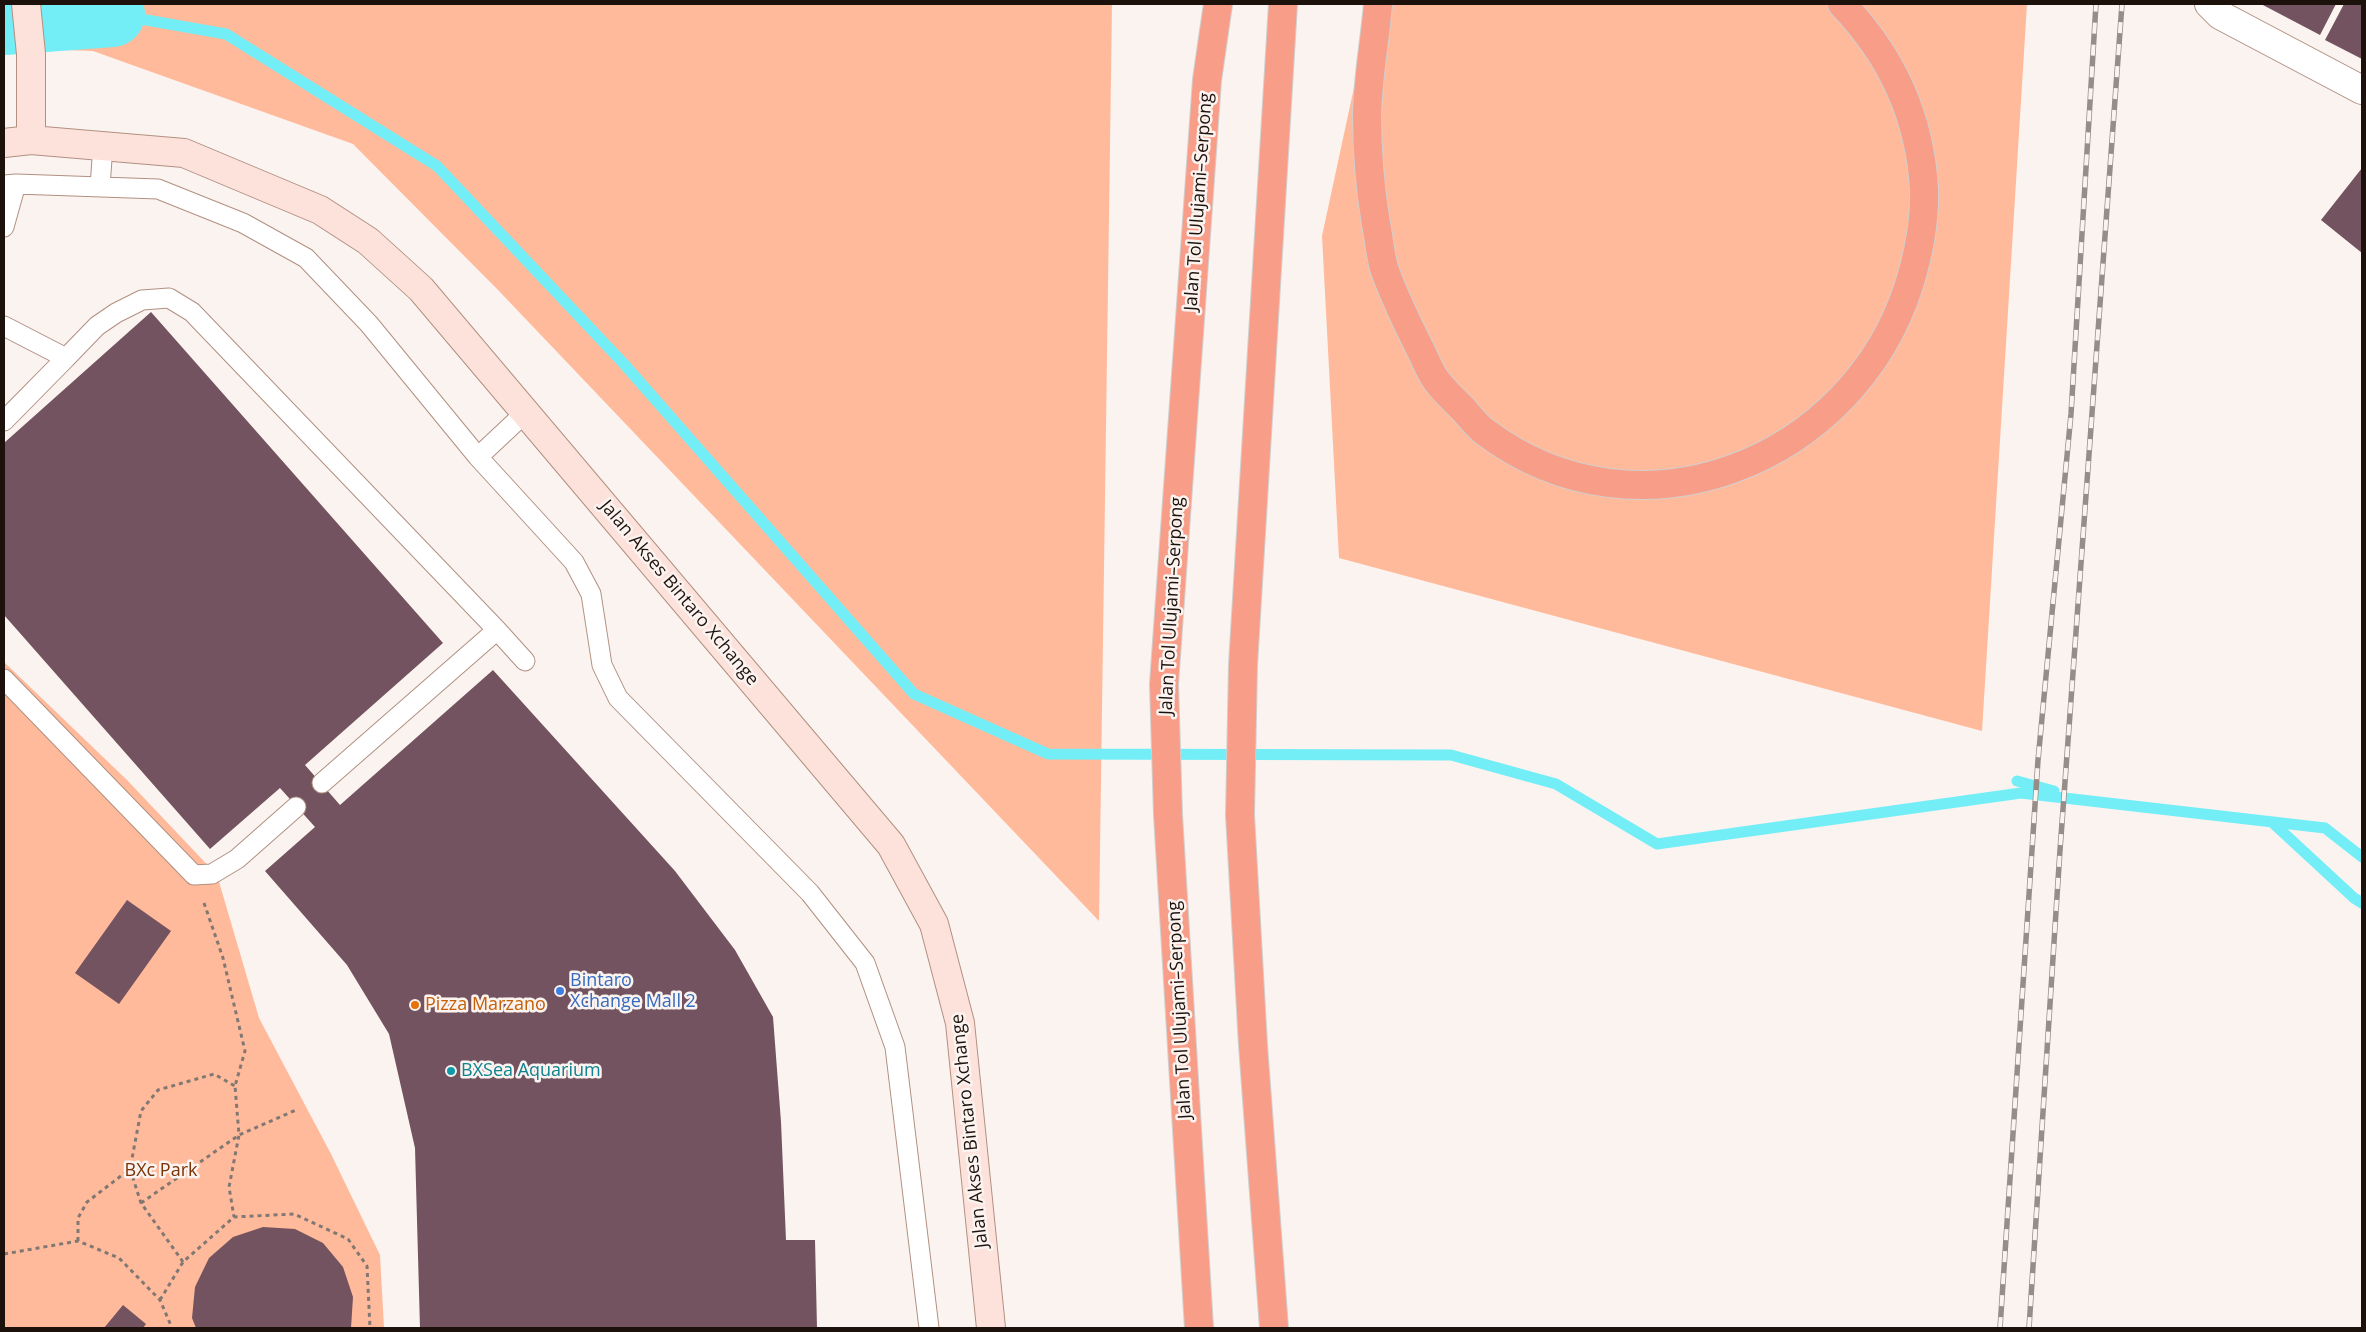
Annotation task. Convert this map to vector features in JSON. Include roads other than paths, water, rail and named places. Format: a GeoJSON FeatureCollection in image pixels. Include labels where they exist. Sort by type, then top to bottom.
{"type":"FeatureCollection","features":[{"type":"Feature","properties":{"kind":"highway","name":"Jalan Tol Ulujami–Serpong"},"geometry":{"type":"LineString","coordinates":[[1199,1328],[1168,815],[1164,684],[1208,80],[1218,4]]}},
{"type":"Feature","properties":{"kind":"highway"},"geometry":{"type":"LineString","coordinates":[[1274,1328],[1253,1045],[1240,815],[1244,665],[1283,4]]}},
{"type":"Feature","properties":{"kind":"highway"},"geometry":{"type":"LineString","coordinates":[[1378,4],[1367,113],[1372,197],[1383,266],[1406,321],[1435,379],[1483,431],[1538,465],[1580,479],[1612,485],[1660,485],[1703,478],[1760,458],[1806,431],[1843,399],[1873,362],[1901,311],[1920,250],[1925,207],[1920,154],[1915,128],[1904,94],[1886,60],[1861,23],[1842,4]]}},
{"type":"Feature","properties":{"kind":"main road"},"geometry":{"type":"LineString","coordinates":[[26,4],[31,54],[31,140]]}},
{"type":"Feature","properties":{"kind":"main road","name":"Jalan Akses Bintaro Xchange"},"geometry":{"type":"LineString","coordinates":[[4,143],[31,140],[184,153],[320,210],[368,241],[421,289],[891,845],[934,924],[960,1023],[991,1328]]}},
{"type":"Feature","properties":{"kind":"street"},"geometry":{"type":"LineString","coordinates":[[2209,4],[2220,15],[2362,90]]}},
{"type":"Feature","properties":{"kind":"lane"},"geometry":{"type":"LineString","coordinates":[[100,188],[103,145]]}},
{"type":"Feature","properties":{"kind":"lane"},"geometry":{"type":"LineString","coordinates":[[4,227],[10,184],[158,189],[243,223],[306,258],[369,324],[478,457],[574,562],[591,594],[602,665],[618,698],[810,893],[865,963],[895,1047],[929,1328]]}},
{"type":"Feature","properties":{"kind":"lane"},"geometry":{"type":"LineString","coordinates":[[4,421],[97,326],[116,313],[142,300],[170,298],[192,312],[525,661]]}},
{"type":"Feature","properties":{"kind":"lane"},"geometry":{"type":"LineString","coordinates":[[4,326],[66,358]]}},
{"type":"Feature","properties":{"kind":"lane"},"geometry":{"type":"LineString","coordinates":[[478,457],[526,412]]}},
{"type":"Feature","properties":{"kind":"lane"},"geometry":{"type":"LineString","coordinates":[[322,783],[497,630]]}},
{"type":"Feature","properties":{"kind":"lane"},"geometry":{"type":"LineString","coordinates":[[4,679],[194,875],[212,874],[237,859],[296,807]]}},
{"type":"Feature","properties":{"kind":"waterway"},"geometry":{"type":"LineString","coordinates":[[112,14],[226,34],[437,166],[624,364],[914,694],[1048,754],[1451,755],[1556,784],[1657,844],[2021,793],[2325,828],[2362,857]]}},
{"type":"Feature","properties":{"kind":"waterway"},"geometry":{"type":"LineString","coordinates":[[4,22],[112,14]]}},
{"type":"Feature","properties":{"kind":"waterway"},"geometry":{"type":"LineString","coordinates":[[2017,781],[2054,791]]}},
{"type":"Feature","properties":{"kind":"waterway"},"geometry":{"type":"LineString","coordinates":[[2274,824],[2354,898],[2362,903]]}},
{"type":"Feature","properties":{"kind":"railway"},"geometry":{"type":"LineString","coordinates":[[2000,1328],[2038,760],[2071,414],[2096,4]]}},
{"type":"Feature","properties":{"kind":"railway"},"geometry":{"type":"LineString","coordinates":[[2029,1328],[2060,850],[2122,4]]}},
{"type":"Feature","properties":{"kind":"place","name":"Bintaro Xchange Mall 2"},"geometry":{"type":"Point","coordinates":[560,991]}},
{"type":"Feature","properties":{"kind":"place","name":"Pizza Marzano"},"geometry":{"type":"Point","coordinates":[415,1005]}},
{"type":"Feature","properties":{"kind":"place","name":"BXSea Aquarium"},"geometry":{"type":"Point","coordinates":[451,1071]}},
{"type":"Feature","properties":{"kind":"park label","name":"BXc Park"},"geometry":{"type":"Point","coordinates":[161,1171]}}]}
